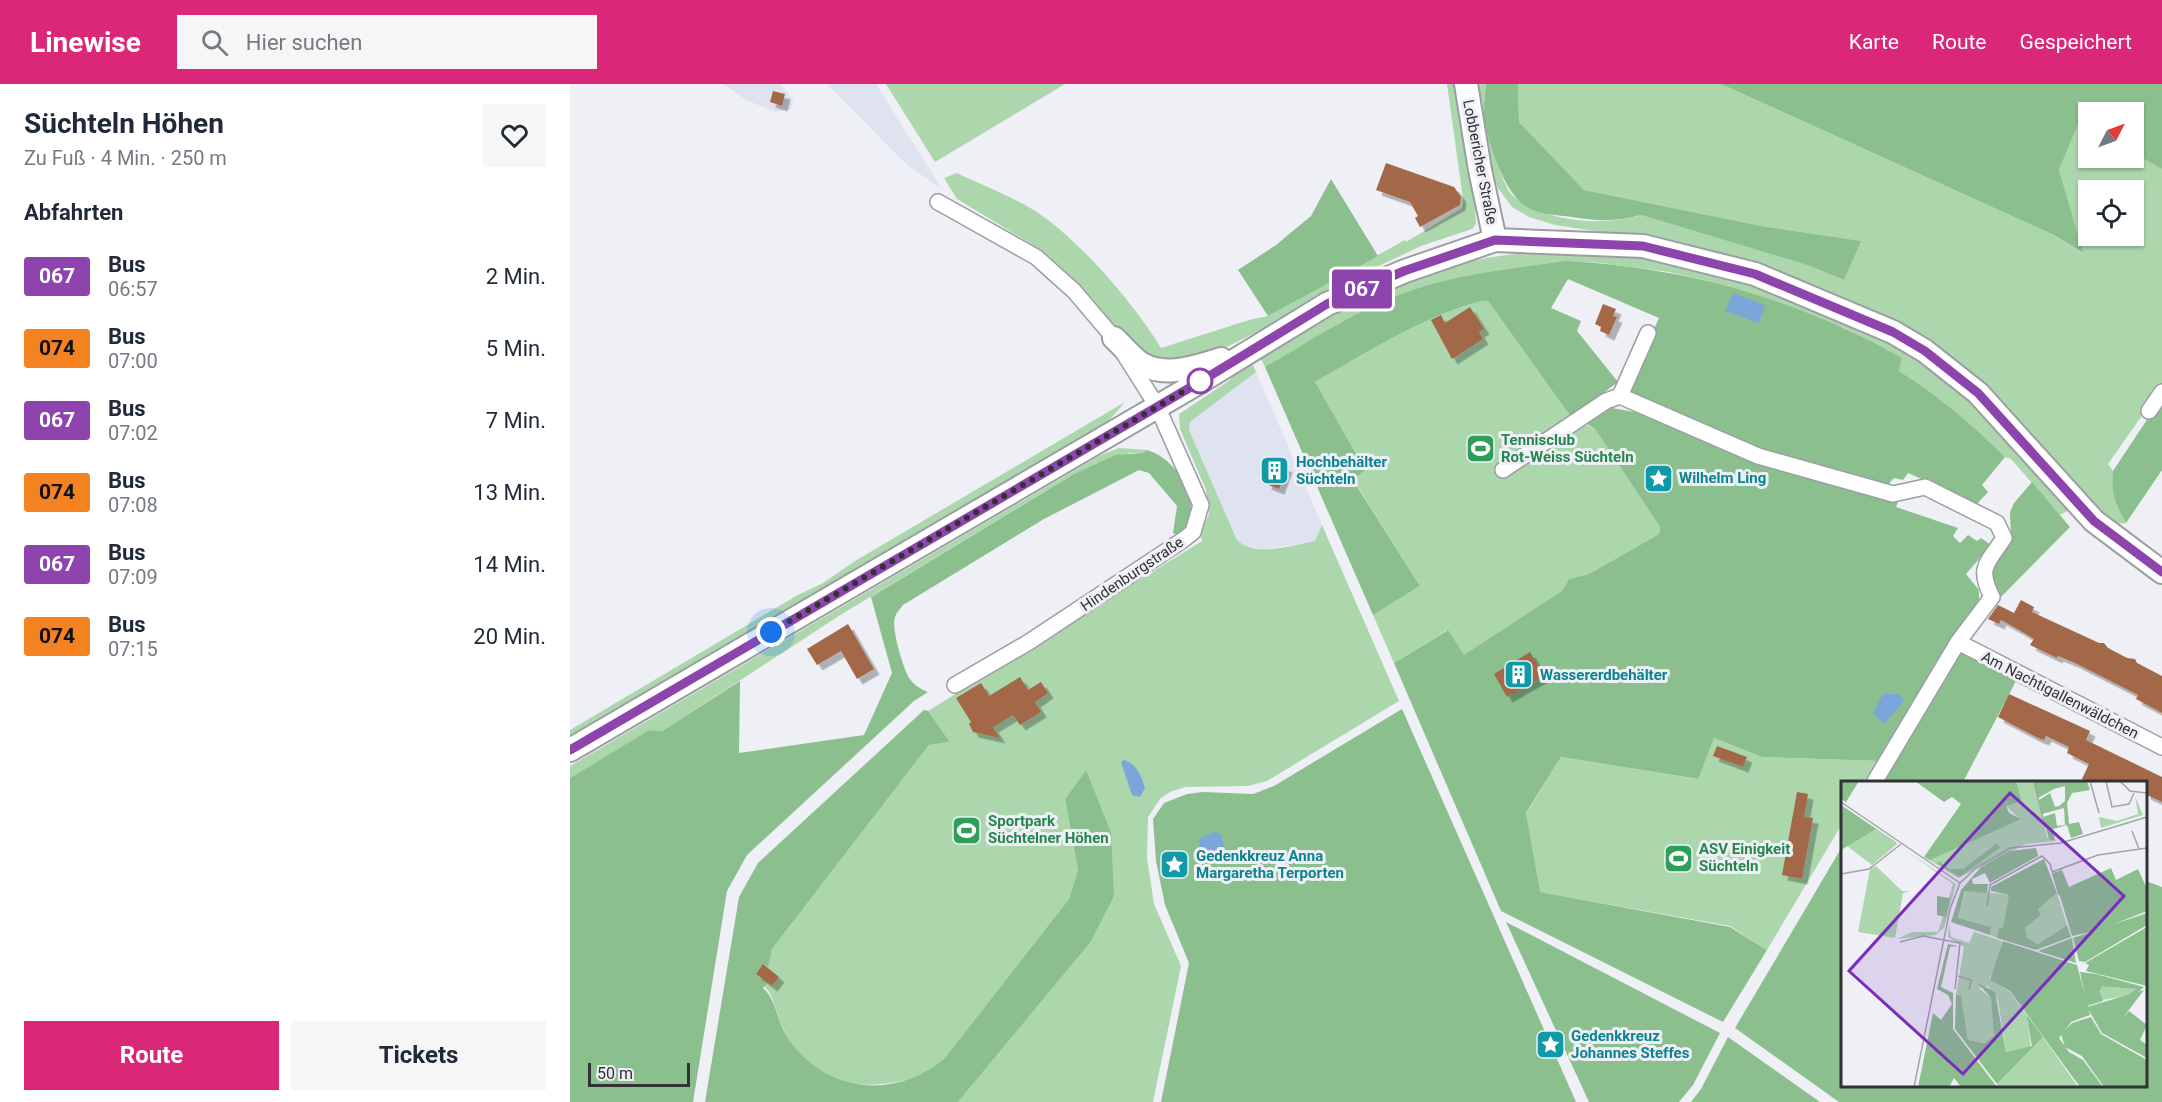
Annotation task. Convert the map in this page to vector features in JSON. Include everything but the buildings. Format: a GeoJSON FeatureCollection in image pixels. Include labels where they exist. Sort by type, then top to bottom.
{"type":"FeatureCollection","features":[{"type":"Feature","properties":{"kind":"main road","name":"Lobbericher Straße"},"geometry":{"type":"LineString","coordinates":[[1466,84],[1480,170],[1495,240]]}},
{"type":"Feature","properties":{"kind":"main road"},"geometry":{"type":"LineString","coordinates":[[570,750],[1327,304],[1404,271],[1495,240],[1643,246],[1755,274],[1893,332],[1925,351],[1978,393],[2094,521],[2162,572]]}},
{"type":"Feature","properties":{"kind":"main road"},"geometry":{"type":"LineString","coordinates":[[1114,338],[1143,365],[1166,370],[1188,369],[1251,350]]}},
{"type":"Feature","properties":{"kind":"street","name":"Hindenburgstraße"},"geometry":{"type":"LineString","coordinates":[[938,202],[1036,257],[1074,291],[1114,338],[1157,406],[1201,505],[1193,532],[1048,630],[955,685]]}},
{"type":"Feature","properties":{"kind":"street"},"geometry":{"type":"LineString","coordinates":[[1620,396],[1648,333]]}},
{"type":"Feature","properties":{"kind":"street"},"geometry":{"type":"LineString","coordinates":[[2149,411],[2162,392]]}},
{"type":"Feature","properties":{"kind":"street"},"geometry":{"type":"LineString","coordinates":[[1503,470],[1606,401],[1620,396],[1758,456],[1893,494],[1925,487],[1997,523],[2004,538],[1985,567],[1983,580],[1992,597],[1958,642],[1875,781]]}},
{"type":"Feature","properties":{"kind":"street","name":"Am Nachtigallenwäldchen"},"geometry":{"type":"LineString","coordinates":[[1958,642],[2162,747]]}},
{"type":"Feature","properties":{"kind":"shaded area"},"geometry":{"type":"Polygon","coordinates":[[[723,84],[780,84],[793,99],[791,109],[776,112],[746,100],[723,84]]]}},
{"type":"Feature","properties":{"kind":"shaded area"},"geometry":{"type":"Polygon","coordinates":[[[827,84],[876,84],[942,189],[907,165],[827,84]]]}},
{"type":"Feature","properties":{"kind":"shaded area"},"geometry":{"type":"Polygon","coordinates":[[[1256,372],[1322,525],[1316,541],[1263,549],[1243,546],[1237,540],[1189,430],[1190,422],[1256,372]]]}},
{"type":"Feature","properties":{"kind":"green space"},"geometry":{"type":"Polygon","coordinates":[[[886,84],[1065,84],[935,162],[886,84]]]}},
{"type":"Feature","properties":{"kind":"green space"},"geometry":{"type":"Polygon","coordinates":[[[1447,84],[1459,84],[1475,208],[1476,224],[1472,229],[1421,246],[1379,266],[1269,326],[1202,359],[1157,364],[1130,347],[1068,274],[1038,248],[957,199],[944,178],[957,173],[1014,199],[1060,229],[1108,278],[1138,314],[1161,348],[1268,316],[1405,240],[1406,242],[1462,208],[1463,199],[1447,84]]]}},
{"type":"Feature","properties":{"kind":"green space"},"geometry":{"type":"Polygon","coordinates":[[[1472,84],[1486,84],[1484,116],[1495,158],[1508,189],[1512,195],[1525,204],[1540,211],[1574,220],[1609,221],[1641,215],[1810,266],[1844,280],[1860,241],[1762,226],[1584,190],[1519,122],[1518,84],[1721,84],[2054,235],[2082,253],[2080,246],[2144,246],[2144,180],[2078,180],[2078,239],[2059,170],[2078,124],[2078,168],[2144,168],[2144,159],[2162,169],[2162,387],[2108,464],[2113,471],[2112,485],[2115,498],[2126,523],[2113,524],[1925,343],[1662,241],[1555,225],[1529,217],[1512,207],[1498,188],[1488,164],[1472,84]]]}},
{"type":"Feature","properties":{"kind":"green space"},"geometry":{"type":"Polygon","coordinates":[[[1486,84],[1518,84],[1519,122],[1584,190],[1762,226],[1861,241],[1844,280],[1810,266],[1641,215],[1624,219],[1598,220],[1538,212],[1527,207],[1511,191],[1493,153],[1484,117],[1486,84]]]}},
{"type":"Feature","properties":{"kind":"green space"},"geometry":{"type":"Polygon","coordinates":[[[1721,84],[2162,84],[2162,169],[2144,159],[2144,102],[2078,102],[2078,124],[2059,170],[2078,236],[2078,246],[2081,246],[2083,253],[2054,235],[1721,84]]]}},
{"type":"Feature","properties":{"kind":"green space"},"geometry":{"type":"Polygon","coordinates":[[[1331,179],[1378,256],[1268,316],[1238,270],[1276,245],[1311,216],[1331,179]]]}},
{"type":"Feature","properties":{"kind":"green space"},"geometry":{"type":"Polygon","coordinates":[[[1590,250],[1661,259],[1704,269],[1807,302],[1874,330],[1933,365],[1971,396],[2007,432],[2073,508],[2060,515],[2011,459],[2005,457],[1941,400],[1899,371],[1902,358],[1844,328],[1703,280],[1669,272],[1565,261],[1407,292],[1340,323],[1265,367],[1260,357],[1356,303],[1431,271],[1474,260],[1507,255],[1590,250]]]}},
{"type":"Feature","properties":{"kind":"green space"},"geometry":{"type":"Polygon","coordinates":[[[1565,261],[1652,270],[1739,290],[1823,319],[1902,358],[1899,371],[1955,411],[2005,457],[1982,485],[1988,492],[1977,504],[1908,473],[1903,480],[1894,478],[1886,487],[1797,464],[1713,433],[1631,393],[1629,383],[1659,318],[1568,279],[1551,308],[1581,321],[1577,331],[1618,382],[1571,417],[1488,301],[1460,308],[1417,325],[1315,382],[1365,470],[1353,480],[1420,586],[1373,615],[1265,367],[1352,317],[1407,292],[1465,276],[1565,261]]]}},
{"type":"Feature","properties":{"kind":"green space","name":"Tennisclub Rot-Weiss Süchteln"},"geometry":{"type":"Polygon","coordinates":[[[1482,301],[1488,301],[1571,417],[1595,429],[1660,527],[1659,534],[1589,574],[1569,579],[1562,591],[1464,656],[1447,630],[1394,663],[1373,615],[1420,586],[1353,479],[1315,382],[1417,325],[1482,301]]]}},
{"type":"Feature","properties":{"kind":"green space","name":"Sportpark Süchtelner Höhen"},"geometry":{"type":"Polygon","coordinates":[[[1251,361],[1256,372],[1190,422],[1189,430],[1237,540],[1254,548],[1274,549],[1315,541],[1322,525],[1399,701],[1267,781],[1248,786],[1185,787],[1170,792],[1160,799],[1148,817],[1147,858],[1154,904],[1181,966],[1153,1102],[958,1102],[1090,943],[1086,770],[1065,799],[1078,870],[1069,899],[944,1059],[923,1073],[891,1083],[866,1085],[851,1083],[824,1074],[812,1066],[792,1044],[784,1030],[771,995],[755,974],[763,964],[767,967],[772,949],[929,745],[950,742],[928,711],[1202,541],[1200,533],[1209,514],[1206,490],[1180,429],[1179,414],[1227,382],[1251,361]]]}},
{"type":"Feature","properties":{"kind":"green space"},"geometry":{"type":"Polygon","coordinates":[[[2162,397],[2162,470],[2126,523],[2115,499],[2112,485],[2113,471],[2162,397]]]}},
{"type":"Feature","properties":{"kind":"green space"},"geometry":{"type":"Polygon","coordinates":[[[1125,402],[1104,426],[570,740],[570,730],[796,596],[823,583],[855,561],[1125,402]]]}},
{"type":"Feature","properties":{"kind":"green space"},"geometry":{"type":"Polygon","coordinates":[[[1612,408],[1651,415],[1899,499],[1896,507],[1958,528],[1953,536],[1960,543],[1968,535],[1977,541],[1981,538],[1991,545],[1966,574],[1979,590],[1979,604],[1880,761],[1762,757],[1714,738],[1698,779],[1561,757],[1526,813],[1540,892],[1730,927],[1767,950],[1723,1022],[1501,911],[1394,663],[1448,630],[1464,655],[1562,591],[1569,579],[1589,574],[1659,534],[1660,527],[1595,429],[1584,422],[1612,408]]]}},
{"type":"Feature","properties":{"kind":"green space"},"geometry":{"type":"Polygon","coordinates":[[[1119,448],[1147,450],[1143,453],[1130,453],[1074,474],[842,614],[662,731],[649,730],[570,778],[570,766],[1101,455],[1119,448]]]}},
{"type":"Feature","properties":{"kind":"green space"},"geometry":{"type":"Polygon","coordinates":[[[1147,450],[1159,455],[1170,464],[1186,487],[1191,513],[1187,525],[1178,536],[1173,533],[1177,506],[1149,473],[1139,470],[1044,519],[903,605],[897,612],[894,623],[904,666],[913,683],[928,692],[914,701],[747,855],[727,891],[693,1102],[570,1102],[570,778],[649,730],[662,731],[740,681],[739,753],[864,735],[892,673],[871,597],[1074,474],[1116,455],[1143,453],[1147,450]]]}},
{"type":"Feature","properties":{"kind":"green space"},"geometry":{"type":"Polygon","coordinates":[[[2032,482],[2070,527],[1998,600],[1991,572],[2011,539],[2010,512],[2014,503],[2032,482]]]}},
{"type":"Feature","properties":{"kind":"green space"},"geometry":{"type":"Polygon","coordinates":[[[1959,650],[2016,681],[1964,781],[1882,781],[1959,650]]]}},
{"type":"Feature","properties":{"kind":"green space"},"geometry":{"type":"Polygon","coordinates":[[[1402,709],[1576,1102],[1161,1102],[1189,963],[1165,905],[1156,861],[1153,819],[1164,803],[1187,794],[1203,792],[1253,794],[1274,786],[1402,709]]]}},
{"type":"Feature","properties":{"kind":"green space"},"geometry":{"type":"Polygon","coordinates":[[[924,710],[928,711],[950,742],[929,745],[772,949],[768,967],[763,964],[756,974],[767,983],[763,988],[773,1003],[785,1033],[800,1053],[817,1068],[837,1078],[858,1084],[880,1085],[902,1081],[924,1073],[944,1059],[1069,899],[1078,870],[1065,799],[1086,770],[1111,833],[1114,896],[1090,943],[958,1102],[705,1102],[739,897],[758,863],[924,710]]]}},
{"type":"Feature","properties":{"kind":"green space","name":"ASV Einigkeit Süchteln"},"geometry":{"type":"Polygon","coordinates":[[[1714,738],[1762,757],[1880,761],[1868,781],[1841,781],[1841,826],[1767,950],[1730,926],[1539,892],[1526,814],[1561,757],[1697,779],[1714,738]]]}},
{"type":"Feature","properties":{"kind":"green space"},"geometry":{"type":"Polygon","coordinates":[[[1841,849],[1841,1087],[2147,1087],[2147,881],[2162,887],[2162,1102],[1839,1102],[1735,1028],[1841,849]]]}},
{"type":"Feature","properties":{"kind":"green space"},"geometry":{"type":"Polygon","coordinates":[[[1506,922],[1720,1033],[1693,1085],[1679,1102],[1589,1102],[1506,922]]]}},
{"type":"Feature","properties":{"kind":"green space"},"geometry":{"type":"Polygon","coordinates":[[[1728,1037],[1820,1102],[1691,1102],[1701,1089],[1728,1037]]]}},
{"type":"Feature","properties":{"kind":"water"},"geometry":{"type":"Polygon","coordinates":[[[1733,293],[1765,305],[1759,323],[1725,311],[1733,293]]]}},
{"type":"Feature","properties":{"kind":"water"},"geometry":{"type":"Polygon","coordinates":[[[1883,694],[1899,694],[1904,701],[1884,724],[1873,713],[1883,694]]]}},
{"type":"Feature","properties":{"kind":"water"},"geometry":{"type":"Polygon","coordinates":[[[1123,760],[1132,764],[1140,775],[1145,788],[1140,797],[1132,795],[1121,762],[1123,760]]]}},
{"type":"Feature","properties":{"kind":"water"},"geometry":{"type":"Polygon","coordinates":[[[1215,832],[1221,835],[1225,851],[1222,855],[1206,855],[1200,850],[1199,839],[1215,832]]]}},
{"type":"Feature","properties":{"kind":"bus line","name":"067"},"geometry":{"type":"LineString","coordinates":[[570,750],[1203,380],[1327,304],[1404,271],[1495,240],[1643,246],[1755,274],[1893,332],[1925,351],[1978,393],[2001,415],[2094,521],[2162,572]]}},
{"type":"Feature","properties":{"kind":"place","name":"Tennisclub Rot-Weiss Süchteln"},"geometry":{"type":"Point","coordinates":[1480,449]}},
{"type":"Feature","properties":{"kind":"place","name":"Hochbehälter Süchteln"},"geometry":{"type":"Point","coordinates":[1275,471]}},
{"type":"Feature","properties":{"kind":"place","name":"Wilhelm Ling"},"geometry":{"type":"Point","coordinates":[1658,478]}},
{"type":"Feature","properties":{"kind":"place","name":"Wassererdbehälter"},"geometry":{"type":"Point","coordinates":[1519,675]}},
{"type":"Feature","properties":{"kind":"place","name":"Sportpark Süchtelner Höhen"},"geometry":{"type":"Point","coordinates":[967,830]}},
{"type":"Feature","properties":{"kind":"place","name":"ASV Einigkeit Süchteln"},"geometry":{"type":"Point","coordinates":[1678,858]}},
{"type":"Feature","properties":{"kind":"place","name":"Gedenkkreuz Anna Margaretha Terporten"},"geometry":{"type":"Point","coordinates":[1175,865]}},
{"type":"Feature","properties":{"kind":"place","name":"Gedenkkreuz Johannes Steffes"},"geometry":{"type":"Point","coordinates":[1550,1045]}},
{"type":"Feature","properties":{"kind":"route"},"geometry":{"type":"LineString","coordinates":[[771,632],[1203,380],[1200,381]]}}]}
